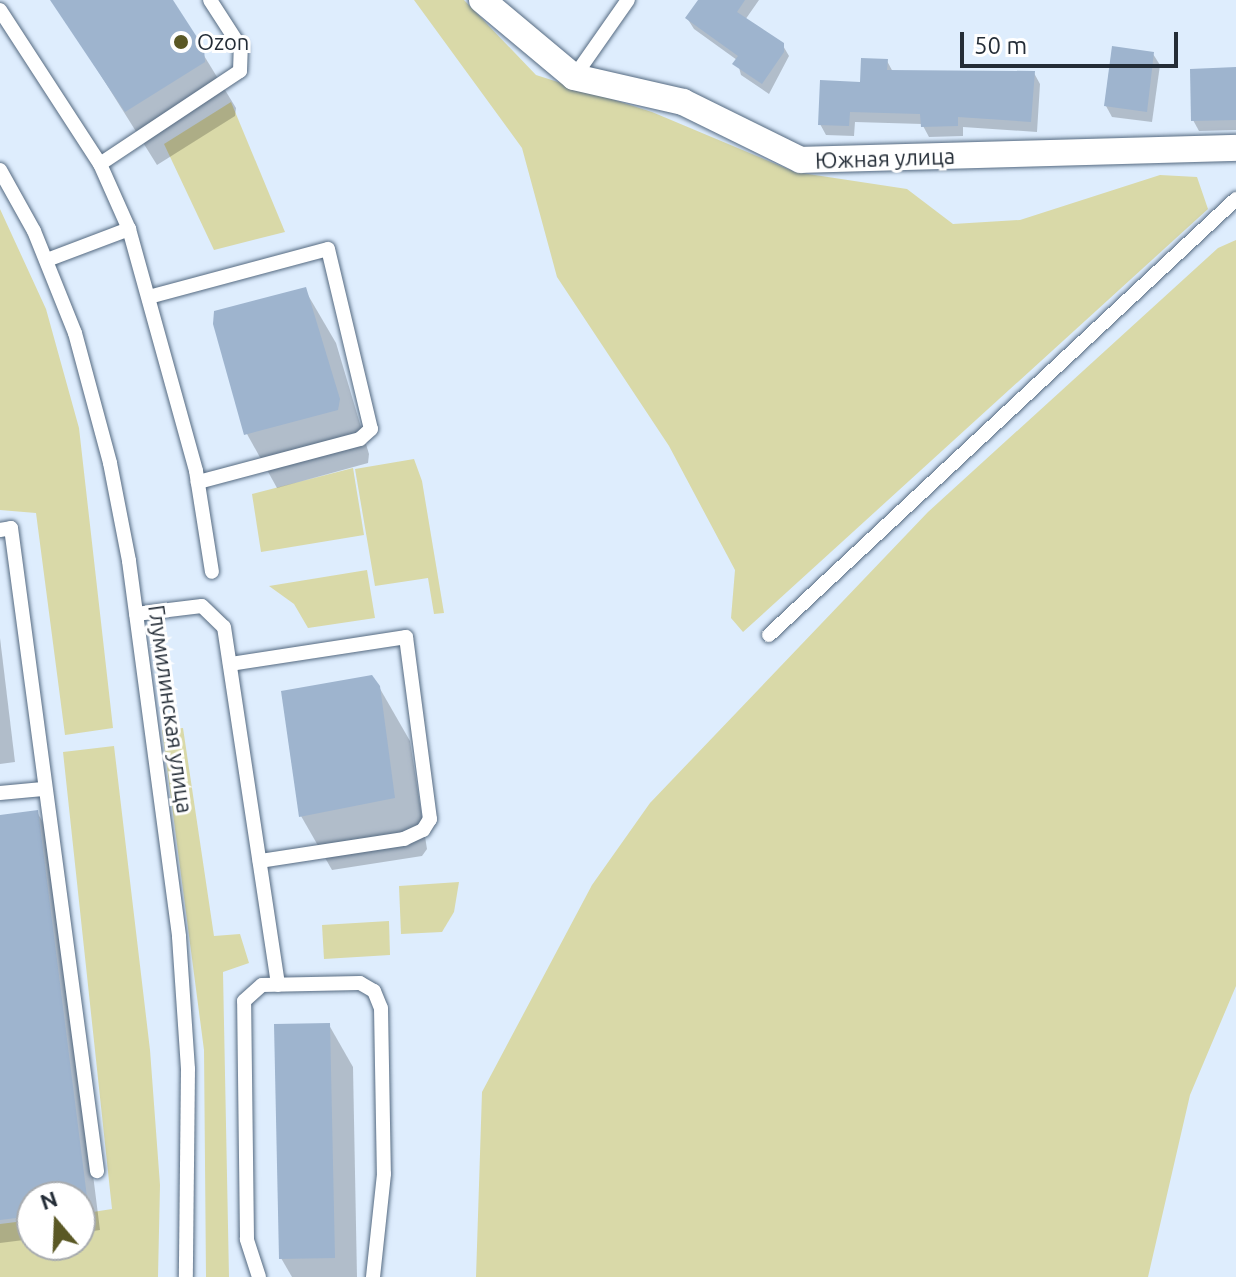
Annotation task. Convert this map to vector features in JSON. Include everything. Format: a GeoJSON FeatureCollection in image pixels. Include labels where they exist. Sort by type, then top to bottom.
{"type":"FeatureCollection","features":[{"type":"Feature","properties":{"kind":"street","name":"Южная улица"},"geometry":{"type":"LineString","coordinates":[[482,0],[574,77],[683,102],[801,160],[1236,148]]}},
{"type":"Feature","properties":{"kind":"lane"},"geometry":{"type":"LineString","coordinates":[[100,164],[240,71],[241,48],[210,0]]}},
{"type":"Feature","properties":{"kind":"lane"},"geometry":{"type":"LineString","coordinates":[[574,77],[628,0]]}},
{"type":"Feature","properties":{"kind":"lane"},"geometry":{"type":"LineString","coordinates":[[0,10],[100,164],[129,229],[198,482],[212,572]]}},
{"type":"Feature","properties":{"kind":"lane","name":"Глумилинская улица"},"geometry":{"type":"LineString","coordinates":[[0,170],[47,260],[100,422],[136,614],[185,1011],[186,1277]]}},
{"type":"Feature","properties":{"kind":"lane"},"geometry":{"type":"LineString","coordinates":[[769,635],[1236,199]]}},
{"type":"Feature","properties":{"kind":"lane"},"geometry":{"type":"LineString","coordinates":[[47,260],[129,229]]}},
{"type":"Feature","properties":{"kind":"lane"},"geometry":{"type":"LineString","coordinates":[[149,297],[328,249],[332,264],[371,429],[360,439],[198,482]]}},
{"type":"Feature","properties":{"kind":"lane"},"geometry":{"type":"LineString","coordinates":[[0,530],[11,528],[43,789],[97,1171]]}},
{"type":"Feature","properties":{"kind":"lane"},"geometry":{"type":"LineString","coordinates":[[136,614],[194,605],[211,610],[224,627],[278,985]]}},
{"type":"Feature","properties":{"kind":"lane"},"geometry":{"type":"LineString","coordinates":[[230,664],[406,637],[409,652],[432,807],[423,830],[404,839],[260,861]]}},
{"type":"Feature","properties":{"kind":"lane"},"geometry":{"type":"LineString","coordinates":[[0,793],[43,789]]}},
{"type":"Feature","properties":{"kind":"lane"},"geometry":{"type":"LineString","coordinates":[[259,1277],[247,1239],[243,1007],[251,990],[278,985],[360,983],[379,998],[384,1160],[373,1277]]}},
{"type":"Feature","properties":{"kind":"green space"},"geometry":{"type":"Polygon","coordinates":[[[414,0],[464,0],[536,75],[652,112],[795,172],[907,189],[953,224],[1020,220],[1160,175],[1197,177],[1208,209],[743,632],[731,618],[735,570],[669,446],[557,277],[522,148],[414,0]]]}},
{"type":"Feature","properties":{"kind":"green space"},"geometry":{"type":"Polygon","coordinates":[[[231,102],[285,232],[214,250],[164,144],[231,102]]]}},
{"type":"Feature","properties":{"kind":"green space"},"geometry":{"type":"Polygon","coordinates":[[[0,209],[46,309],[79,428],[113,728],[65,735],[36,513],[0,510],[0,209]]]}},
{"type":"Feature","properties":{"kind":"green space"},"geometry":{"type":"Polygon","coordinates":[[[1236,240],[1236,986],[1190,1095],[1148,1277],[476,1277],[482,1092],[592,885],[650,803],[928,512],[1218,248],[1236,240]]]}},
{"type":"Feature","properties":{"kind":"green space"},"geometry":{"type":"Polygon","coordinates":[[[414,459],[422,481],[444,613],[434,614],[428,578],[375,586],[355,469],[414,459]]]}},
{"type":"Feature","properties":{"kind":"green space"},"geometry":{"type":"Polygon","coordinates":[[[353,468],[364,535],[261,552],[252,494],[353,468]]]}},
{"type":"Feature","properties":{"kind":"green space"},"geometry":{"type":"Polygon","coordinates":[[[367,570],[375,618],[308,628],[294,604],[269,586],[367,570]]]}},
{"type":"Feature","properties":{"kind":"green space"},"geometry":{"type":"Polygon","coordinates":[[[183,728],[214,936],[240,934],[249,963],[223,972],[229,1277],[206,1277],[204,1050],[162,730],[183,728]]]}},
{"type":"Feature","properties":{"kind":"green space"},"geometry":{"type":"Polygon","coordinates":[[[114,746],[150,1050],[160,1185],[158,1277],[0,1277],[0,1224],[16,1222],[16,1261],[96,1261],[96,1212],[112,1209],[63,752],[114,746]]]}},
{"type":"Feature","properties":{"kind":"green space"},"geometry":{"type":"Polygon","coordinates":[[[459,882],[454,912],[442,932],[401,934],[399,886],[459,882]]]}},
{"type":"Feature","properties":{"kind":"green space"},"geometry":{"type":"Polygon","coordinates":[[[389,921],[390,955],[324,959],[322,925],[389,921]]]}},
{"type":"Feature","properties":{"kind":"building"},"geometry":{"type":"Polygon","coordinates":[[[50,0],[173,0],[204,48],[205,62],[125,112],[50,0]]]}},
{"type":"Feature","properties":{"kind":"building"},"geometry":{"type":"Polygon","coordinates":[[[698,0],[745,0],[737,12],[784,43],[784,52],[762,84],[732,64],[738,56],[685,18],[698,0]]]}},
{"type":"Feature","properties":{"kind":"building"},"geometry":{"type":"Polygon","coordinates":[[[1112,46],[1154,52],[1147,112],[1104,106],[1112,46]]]}},
{"type":"Feature","properties":{"kind":"building"},"geometry":{"type":"Polygon","coordinates":[[[861,58],[888,59],[887,70],[1035,71],[1031,122],[958,117],[958,126],[921,127],[920,114],[850,112],[849,126],[818,125],[820,80],[860,82],[861,58]]]}},
{"type":"Feature","properties":{"kind":"building"},"geometry":{"type":"Polygon","coordinates":[[[1236,67],[1236,120],[1191,121],[1190,69],[1236,67]]]}},
{"type":"Feature","properties":{"kind":"building"},"geometry":{"type":"Polygon","coordinates":[[[306,287],[340,399],[338,410],[244,435],[213,324],[214,311],[306,287]]]}},
{"type":"Feature","properties":{"kind":"building"},"geometry":{"type":"Polygon","coordinates":[[[372,675],[380,686],[395,798],[299,817],[281,691],[372,675]]]}},
{"type":"Feature","properties":{"kind":"building"},"geometry":{"type":"Polygon","coordinates":[[[38,810],[85,1181],[16,1181],[16,1218],[0,1220],[0,815],[38,810]]]}},
{"type":"Feature","properties":{"kind":"building"},"geometry":{"type":"Polygon","coordinates":[[[330,1023],[335,1258],[279,1259],[274,1024],[330,1023]]]}},
{"type":"Feature","properties":{"kind":"place","name":"Ozon"},"geometry":{"type":"Point","coordinates":[181,42]}}]}
